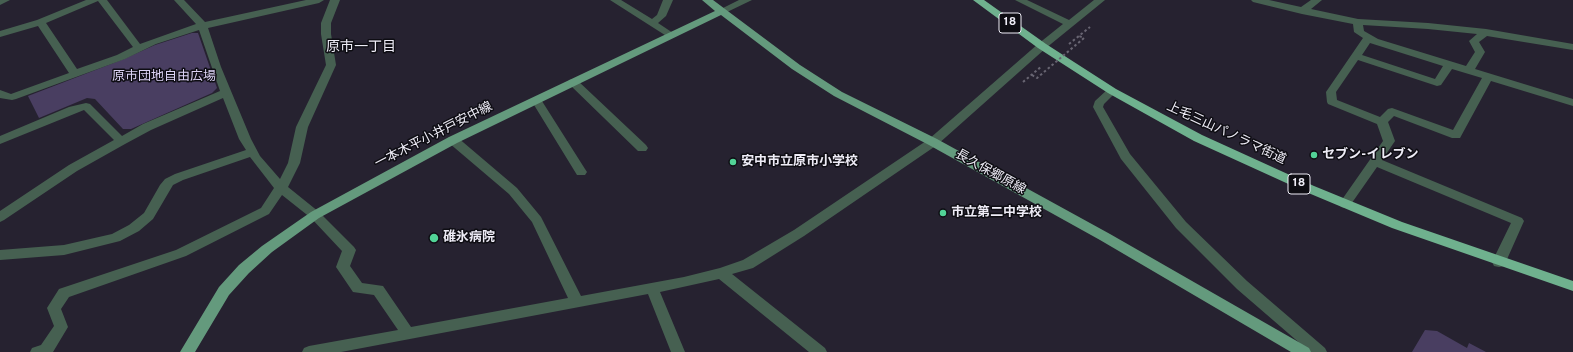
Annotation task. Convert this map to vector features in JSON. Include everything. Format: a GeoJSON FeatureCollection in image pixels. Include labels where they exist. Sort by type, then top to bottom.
{"type":"FeatureCollection","features":[{"type":"Feature","properties":{"kind":"highway","name":"上毛三山パノラマ街道"},"geometry":{"type":"LineString","coordinates":[[978,0],[1042,46],[1112,91],[1198,138],[1397,225],[1499,262],[1573,286]]}},
{"type":"Feature","properties":{"kind":"main road"},"geometry":{"type":"LineString","coordinates":[[707,0],[722,11]]}},
{"type":"Feature","properties":{"kind":"main road","name":"一本木平小井戸安中線"},"geometry":{"type":"LineString","coordinates":[[187,352],[224,291],[244,269],[267,249],[315,215],[453,140],[722,11]]}},
{"type":"Feature","properties":{"kind":"main road","name":"長久保郷原線"},"geometry":{"type":"LineString","coordinates":[[722,11],[796,67],[838,94],[933,142],[1105,237],[1304,352]]}},
{"type":"Feature","properties":{"kind":"street"},"geometry":{"type":"LineString","coordinates":[[0,2],[5,0]]}},
{"type":"Feature","properties":{"kind":"street"},"geometry":{"type":"LineString","coordinates":[[0,34],[40,22],[94,0]]}},
{"type":"Feature","properties":{"kind":"street"},"geometry":{"type":"LineString","coordinates":[[102,0],[139,49]]}},
{"type":"Feature","properties":{"kind":"street"},"geometry":{"type":"LineString","coordinates":[[179,0],[203,26],[216,67],[245,139],[256,158],[282,188],[315,215],[349,250],[343,267],[358,288],[378,290],[405,329],[405,334]]}},
{"type":"Feature","properties":{"kind":"street"},"geometry":{"type":"LineString","coordinates":[[0,93],[1,95],[12,97],[121,57],[152,42],[203,26],[319,0]]}},
{"type":"Feature","properties":{"kind":"street"},"geometry":{"type":"LineString","coordinates":[[37,352],[46,350],[61,327],[54,308],[64,293],[181,253],[266,211],[282,188],[294,163],[302,127],[331,65],[326,34],[326,23],[335,0]]}},
{"type":"Feature","properties":{"kind":"street"},"geometry":{"type":"LineString","coordinates":[[615,0],[671,35]]}},
{"type":"Feature","properties":{"kind":"street"},"geometry":{"type":"LineString","coordinates":[[652,23],[661,16],[668,0]]}},
{"type":"Feature","properties":{"kind":"street"},"geometry":{"type":"LineString","coordinates":[[722,11],[747,0]]}},
{"type":"Feature","properties":{"kind":"street"},"geometry":{"type":"LineString","coordinates":[[1020,0],[1070,24]]}},
{"type":"Feature","properties":{"kind":"street"},"geometry":{"type":"LineString","coordinates":[[309,352],[652,288],[721,273],[748,264],[799,233],[933,142],[1042,46],[1100,0]]}},
{"type":"Feature","properties":{"kind":"street"},"geometry":{"type":"LineString","coordinates":[[1256,0],[1358,22],[1428,26],[1486,32],[1573,47]]}},
{"type":"Feature","properties":{"kind":"street"},"geometry":{"type":"LineString","coordinates":[[1302,11],[1317,0]]}},
{"type":"Feature","properties":{"kind":"street"},"geometry":{"type":"LineString","coordinates":[[40,22],[75,74]]}},
{"type":"Feature","properties":{"kind":"street"},"geometry":{"type":"LineString","coordinates":[[1358,22],[1359,32],[1374,41],[1573,103]]}},
{"type":"Feature","properties":{"kind":"street"},"geometry":{"type":"LineString","coordinates":[[1469,71],[1480,52],[1474,41],[1486,32]]}},
{"type":"Feature","properties":{"kind":"street"},"geometry":{"type":"LineString","coordinates":[[1346,204],[1390,141],[1382,122],[1332,102],[1330,92],[1368,38]]}},
{"type":"Feature","properties":{"kind":"street"},"geometry":{"type":"LineString","coordinates":[[1356,56],[1437,83],[1449,65]]}},
{"type":"Feature","properties":{"kind":"street"},"geometry":{"type":"LineString","coordinates":[[1382,122],[1392,111],[1456,135],[1488,77]]}},
{"type":"Feature","properties":{"kind":"street"},"geometry":{"type":"LineString","coordinates":[[573,82],[642,148]]}},
{"type":"Feature","properties":{"kind":"street"},"geometry":{"type":"LineString","coordinates":[[1112,91],[1098,103],[1098,107],[1125,156],[1181,225],[1242,285],[1320,352]]}},
{"type":"Feature","properties":{"kind":"street"},"geometry":{"type":"LineString","coordinates":[[0,217],[73,168],[121,141],[147,127],[227,92]]}},
{"type":"Feature","properties":{"kind":"street"},"geometry":{"type":"LineString","coordinates":[[536,100],[581,172]]}},
{"type":"Feature","properties":{"kind":"street"},"geometry":{"type":"LineString","coordinates":[[0,140],[73,109],[86,106],[121,141]]}},
{"type":"Feature","properties":{"kind":"street"},"geometry":{"type":"LineString","coordinates":[[453,140],[513,191],[537,220],[577,302]]}},
{"type":"Feature","properties":{"kind":"street"},"geometry":{"type":"LineString","coordinates":[[0,255],[64,250],[115,238],[134,228],[149,216],[164,188],[169,182],[179,176],[252,152]]}},
{"type":"Feature","properties":{"kind":"street"},"geometry":{"type":"LineString","coordinates":[[1375,162],[1518,221],[1499,262]]}},
{"type":"Feature","properties":{"kind":"street"},"geometry":{"type":"LineString","coordinates":[[721,273],[820,352]]}},
{"type":"Feature","properties":{"kind":"street"},"geometry":{"type":"LineString","coordinates":[[652,288],[678,352]]}},
{"type":"Feature","properties":{"kind":"path"},"geometry":{"type":"LineString","coordinates":[[1068,44],[1090,27]]}},
{"type":"Feature","properties":{"kind":"path"},"geometry":{"type":"LineString","coordinates":[[1032,75],[1037,78],[1084,38],[1079,36]]}},
{"type":"Feature","properties":{"kind":"path"},"geometry":{"type":"LineString","coordinates":[[1023,82],[1042,66]]}},
{"type":"Feature","properties":{"kind":"green space","name":"原市団地自由広場"},"geometry":{"type":"Polygon","coordinates":[[[192,33],[198,33],[217,88],[212,93],[131,129],[123,129],[95,99],[87,98],[39,118],[28,96],[124,59],[155,45],[192,33]]]}},
{"type":"Feature","properties":{"kind":"green space"},"geometry":{"type":"Polygon","coordinates":[[[1425,330],[1437,331],[1467,348],[1469,343],[1486,352],[1412,352],[1425,330]]]}},
{"type":"Feature","properties":{"kind":"place","name":"セブン-イレブン"},"geometry":{"type":"Point","coordinates":[1314,155]}},
{"type":"Feature","properties":{"kind":"place","name":"安中市立原市小学校"},"geometry":{"type":"Point","coordinates":[733,162]}},
{"type":"Feature","properties":{"kind":"place","name":"市立第二中学校"},"geometry":{"type":"Point","coordinates":[943,213]}},
{"type":"Feature","properties":{"kind":"place","name":"碓氷病院"},"geometry":{"type":"Point","coordinates":[434,238]}},
{"type":"Feature","properties":{"kind":"district","name":"原市一丁目"},"geometry":{"type":"Point","coordinates":[361,48]}}]}
